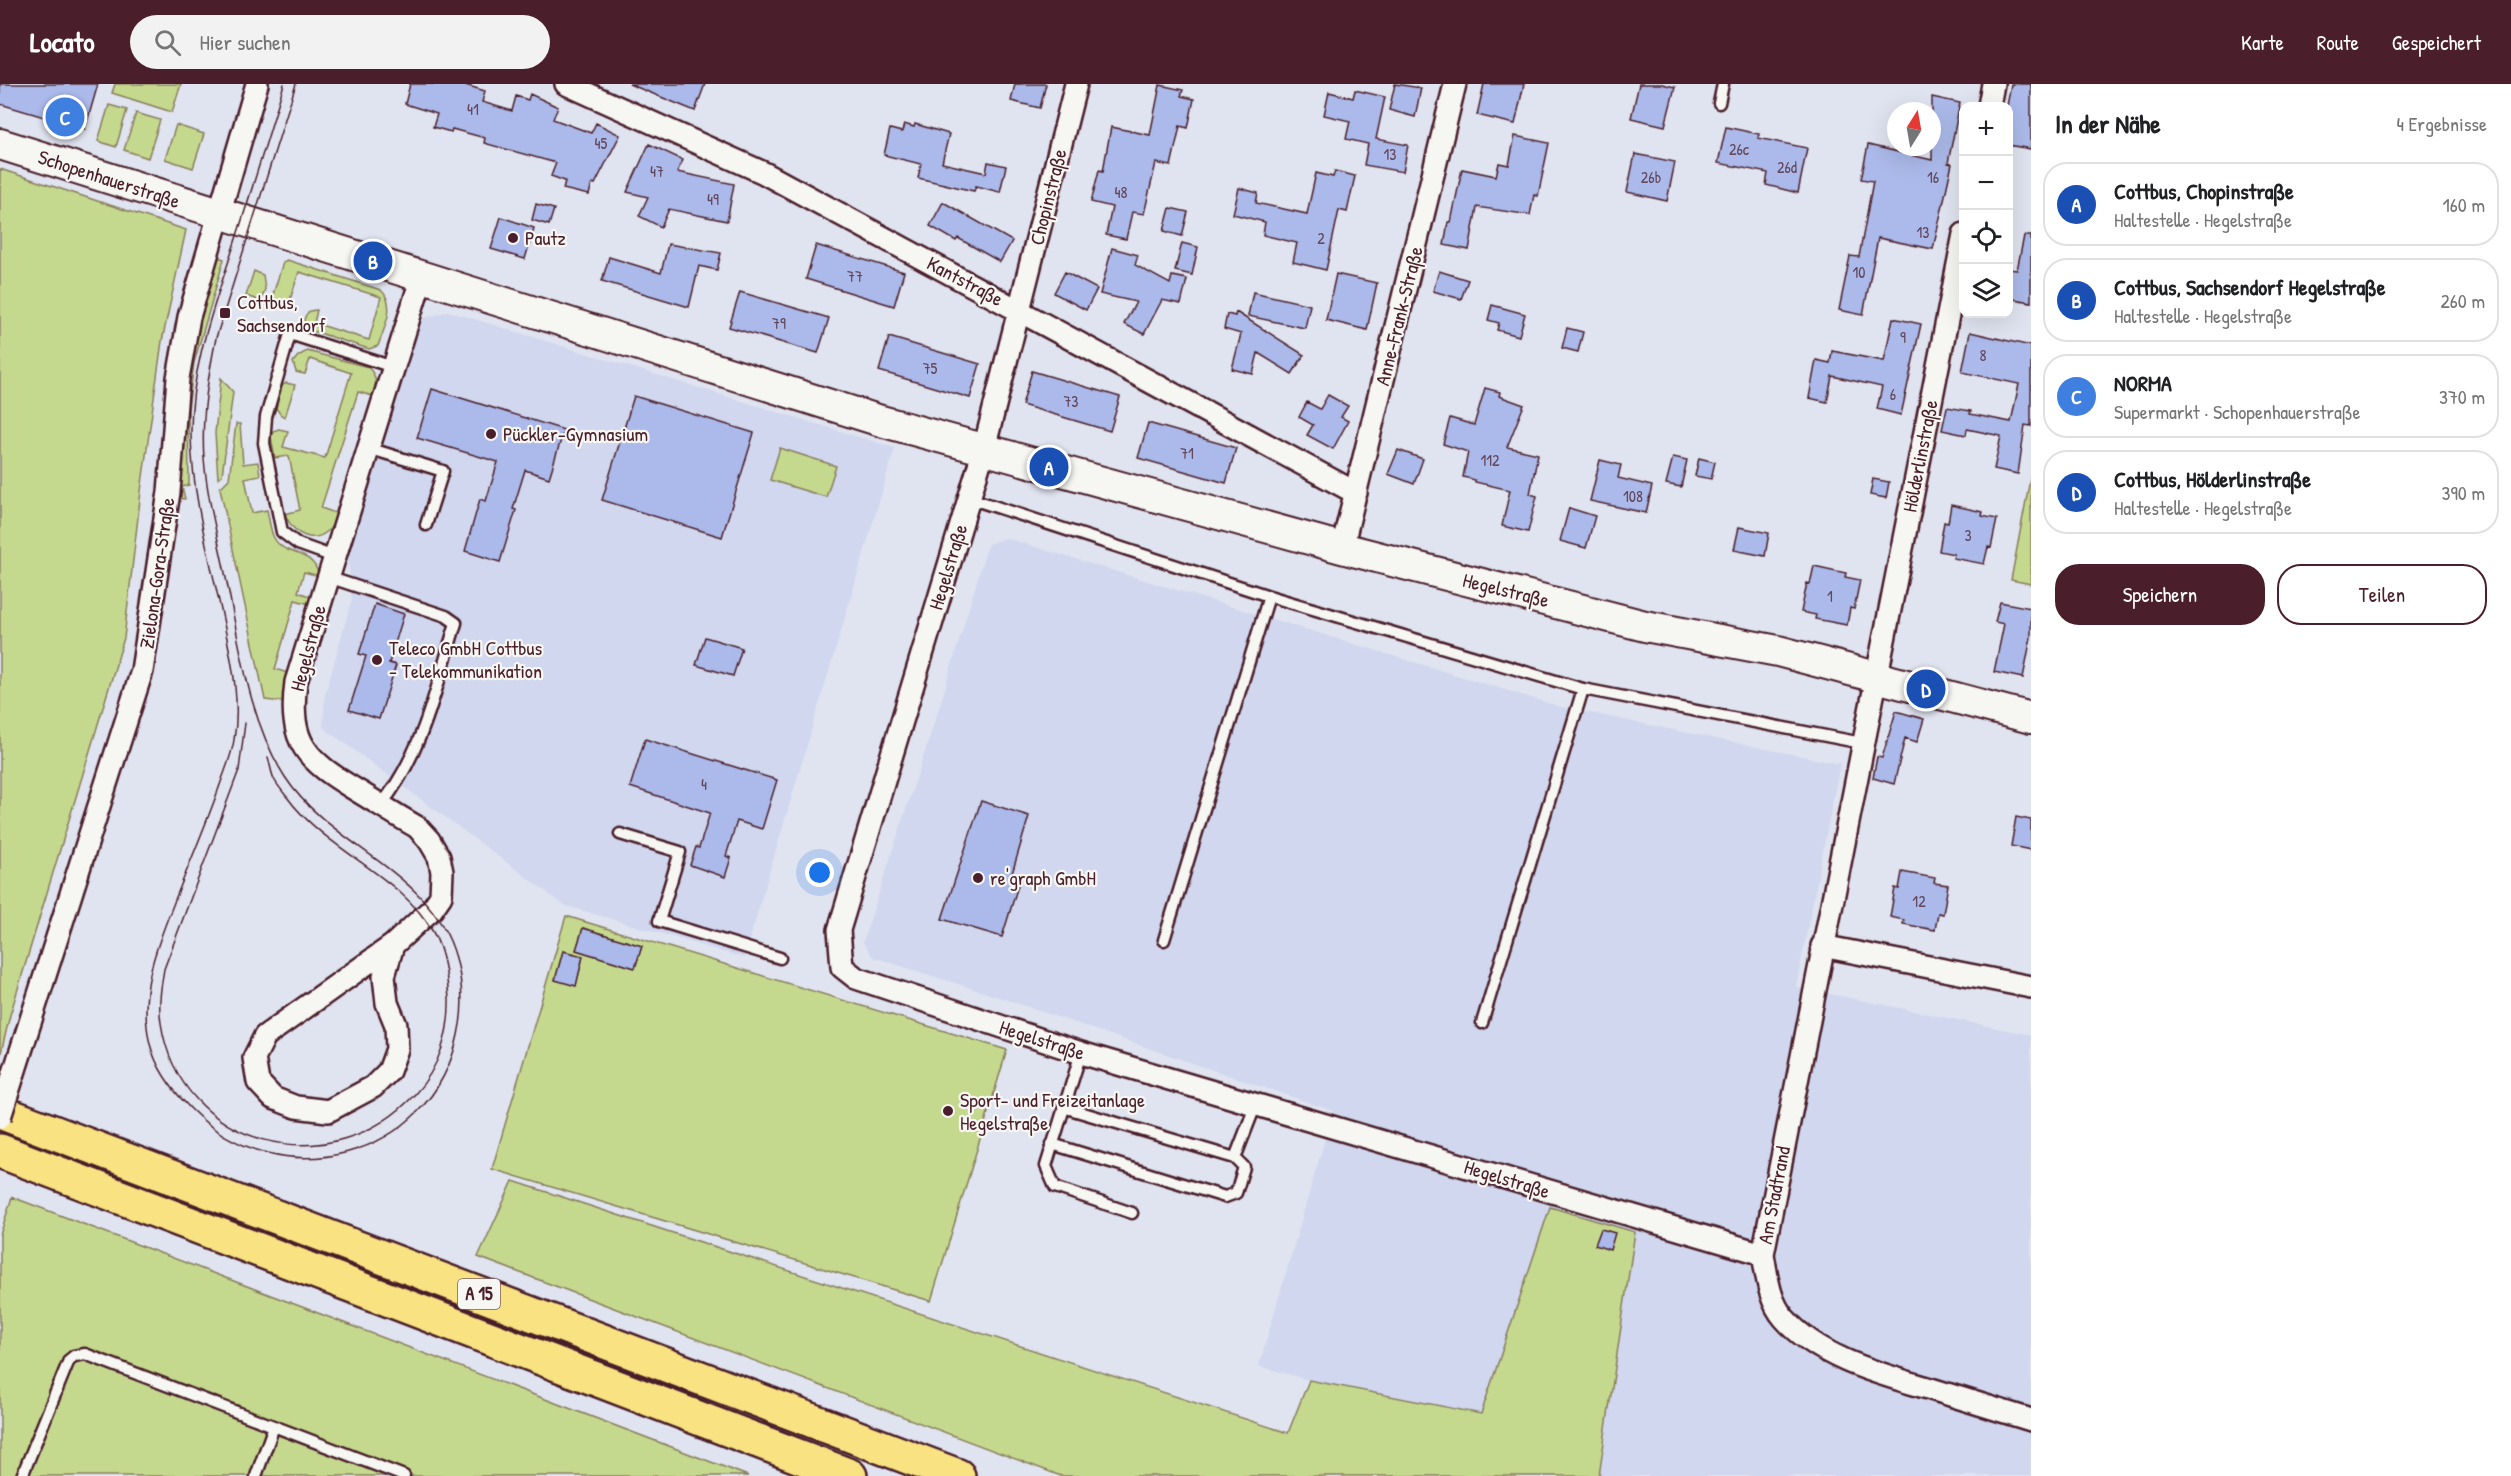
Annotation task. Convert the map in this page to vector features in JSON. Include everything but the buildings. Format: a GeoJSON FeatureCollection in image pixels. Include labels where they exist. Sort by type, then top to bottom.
{"type":"FeatureCollection","features":[{"type":"Feature","properties":{"kind":"highway","name":"A 15"},"geometry":{"type":"LineString","coordinates":[[0,1112],[957,1476]]}},
{"type":"Feature","properties":{"kind":"highway","name":"A 15"},"geometry":{"type":"LineString","coordinates":[[0,1151],[850,1476]]}},
{"type":"Feature","properties":{"kind":"street","name":"Zielona-Gora-Straße"},"geometry":{"type":"LineString","coordinates":[[0,1117],[142,671],[169,492],[178,378],[189,317],[257,84]]}},
{"type":"Feature","properties":{"kind":"street","name":"Kantstraße"},"geometry":{"type":"LineString","coordinates":[[566,84],[764,173],[1356,493]]}},
{"type":"Feature","properties":{"kind":"street","name":"Chopinstraße"},"geometry":{"type":"LineString","coordinates":[[1021,310],[1076,84]]}},
{"type":"Feature","properties":{"kind":"street","name":"Anne-Frank-Straße"},"geometry":{"type":"LineString","coordinates":[[1342,548],[1455,84]]}},
{"type":"Feature","properties":{"kind":"street"},"geometry":{"type":"LineString","coordinates":[[1990,102],[1993,84]]}},
{"type":"Feature","properties":{"kind":"street","name":"Schopenhauerstraße"},"geometry":{"type":"LineString","coordinates":[[0,144],[218,213]]}},
{"type":"Feature","properties":{"kind":"street","name":"Hegelstraße"},"geometry":{"type":"LineString","coordinates":[[218,213],[881,422],[1342,548],[1644,626],[1778,651],[2031,718]]}},
{"type":"Feature","properties":{"kind":"street","name":"Hölderlinstraße"},"geometry":{"type":"LineString","coordinates":[[1876,677],[1959,259]]}},
{"type":"Feature","properties":{"kind":"street","name":"Hegelstraße"},"geometry":{"type":"LineString","coordinates":[[393,945],[384,976],[387,1003],[396,1025],[397,1049],[389,1071],[373,1087],[328,1111],[296,1107],[273,1098],[258,1082],[254,1058],[265,1036],[393,945],[432,909],[441,896],[442,872],[439,857],[429,840],[417,827],[323,771],[308,756],[297,733],[293,708],[296,682],[422,276]]}},
{"type":"Feature","properties":{"kind":"street","name":"Hegelstraße"},"geometry":{"type":"LineString","coordinates":[[1021,310],[984,449],[839,930],[842,967],[856,978],[1081,1053],[1763,1254]]}},
{"type":"Feature","properties":{"kind":"street","name":"Am Stadtrand"},"geometry":{"type":"LineString","coordinates":[[1876,677],[1763,1254],[1770,1293],[1783,1317],[1808,1340],[1840,1357],[1883,1374],[2031,1420]]}},
{"type":"Feature","properties":{"kind":"street"},"geometry":{"type":"LineString","coordinates":[[1822,946],[2031,987]]}},
{"type":"Feature","properties":{"kind":"lane"},"geometry":{"type":"LineString","coordinates":[[1719,103],[1723,84]]}},
{"type":"Feature","properties":{"kind":"lane"},"geometry":{"type":"LineString","coordinates":[[381,805],[396,787],[422,736],[456,623],[446,616],[331,567],[282,532],[264,443],[266,417],[290,334],[393,367]]}},
{"type":"Feature","properties":{"kind":"lane"},"geometry":{"type":"LineString","coordinates":[[368,448],[443,471],[426,525]]}},
{"type":"Feature","properties":{"kind":"lane"},"geometry":{"type":"LineString","coordinates":[[969,498],[1269,596],[1583,689],[1862,743]]}},
{"type":"Feature","properties":{"kind":"lane"},"geometry":{"type":"LineString","coordinates":[[1164,940],[1269,596]]}},
{"type":"Feature","properties":{"kind":"lane"},"geometry":{"type":"LineString","coordinates":[[1482,1023],[1583,689]]}},
{"type":"Feature","properties":{"kind":"lane"},"geometry":{"type":"LineString","coordinates":[[620,834],[680,852],[659,921],[780,958]]}},
{"type":"Feature","properties":{"kind":"lane"},"geometry":{"type":"LineString","coordinates":[[1081,1053],[1046,1166],[1054,1187],[1132,1213]]}},
{"type":"Feature","properties":{"kind":"lane"},"geometry":{"type":"LineString","coordinates":[[1235,1158],[1256,1104]]}},
{"type":"Feature","properties":{"kind":"lane"},"geometry":{"type":"LineString","coordinates":[[1052,1144],[1225,1197],[1236,1193],[1244,1167],[1235,1158],[1063,1107]]}},
{"type":"Feature","properties":{"kind":"lane"},"geometry":{"type":"LineString","coordinates":[[22,1476],[69,1360],[74,1356],[86,1354],[404,1476]]}},
{"type":"Feature","properties":{"kind":"lane"},"geometry":{"type":"LineString","coordinates":[[256,1476],[274,1426]]}},
{"type":"Feature","properties":{"kind":"shaded area"},"geometry":{"type":"Polygon","coordinates":[[[448,311],[895,448],[744,958],[564,905],[323,727],[325,695],[352,599],[348,554],[422,319],[448,311]]]}},
{"type":"Feature","properties":{"kind":"shaded area"},"geometry":{"type":"Polygon","coordinates":[[[1006,538],[1561,707],[1840,764],[1796,987],[2031,1035],[2031,1476],[1599,1476],[1635,1232],[1550,1207],[1481,1415],[1309,1380],[1259,1366],[1333,1111],[999,997],[873,957],[863,942],[941,702],[988,544],[1006,538]]]}},
{"type":"Feature","properties":{"kind":"green space"},"geometry":{"type":"Polygon","coordinates":[[[115,84],[181,84],[172,112],[112,93],[115,84]]]}},
{"type":"Feature","properties":{"kind":"green space"},"geometry":{"type":"Polygon","coordinates":[[[109,105],[127,110],[116,147],[98,141],[109,105]]]}},
{"type":"Feature","properties":{"kind":"green space"},"geometry":{"type":"Polygon","coordinates":[[[136,113],[160,120],[148,158],[124,150],[136,113]]]}},
{"type":"Feature","properties":{"kind":"green space"},"geometry":{"type":"Polygon","coordinates":[[[176,125],[204,134],[193,168],[165,159],[176,125]]]}},
{"type":"Feature","properties":{"kind":"green space"},"geometry":{"type":"Polygon","coordinates":[[[0,169],[186,230],[162,341],[124,638],[10,1015],[0,1057],[0,169]]]}},
{"type":"Feature","properties":{"kind":"green space"},"geometry":{"type":"Polygon","coordinates":[[[215,256],[224,259],[194,363],[188,409],[189,485],[182,487],[185,499],[175,498],[188,379],[197,325],[215,256]]]}},
{"type":"Feature","properties":{"kind":"green space"},"geometry":{"type":"Polygon","coordinates":[[[287,260],[381,290],[386,296],[389,310],[378,346],[369,349],[310,330],[304,320],[309,312],[317,310],[314,323],[369,340],[381,297],[299,272],[288,306],[274,301],[272,298],[283,262],[287,260]]]}},
{"type":"Feature","properties":{"kind":"green space"},"geometry":{"type":"Polygon","coordinates":[[[254,271],[263,275],[265,289],[261,301],[246,296],[254,271]]]}},
{"type":"Feature","properties":{"kind":"green space"},"geometry":{"type":"Polygon","coordinates":[[[307,351],[368,367],[375,377],[376,384],[373,396],[358,392],[321,508],[338,514],[327,532],[312,537],[304,536],[297,531],[285,514],[300,510],[289,456],[275,458],[271,437],[273,431],[279,429],[288,431],[283,447],[325,458],[351,373],[310,359],[305,374],[296,372],[293,362],[307,351]]]}},
{"type":"Feature","properties":{"kind":"green space"},"geometry":{"type":"Polygon","coordinates":[[[221,378],[233,392],[222,475],[218,478],[215,433],[221,378]]]}},
{"type":"Feature","properties":{"kind":"green space"},"geometry":{"type":"Polygon","coordinates":[[[286,383],[295,385],[285,417],[276,408],[282,386],[286,383]]]}},
{"type":"Feature","properties":{"kind":"green space"},"geometry":{"type":"Polygon","coordinates":[[[236,424],[240,424],[243,464],[258,462],[260,475],[245,478],[252,513],[267,510],[274,538],[285,548],[311,561],[319,576],[304,572],[298,592],[312,597],[310,604],[295,600],[275,669],[288,673],[283,702],[265,700],[220,488],[229,479],[236,424]]]}},
{"type":"Feature","properties":{"kind":"green space"},"geometry":{"type":"Polygon","coordinates":[[[780,448],[836,466],[826,497],[770,480],[780,448]]]}},
{"type":"Feature","properties":{"kind":"green space"},"geometry":{"type":"Polygon","coordinates":[[[2031,474],[2031,584],[2011,580],[2031,474]]]}},
{"type":"Feature","properties":{"kind":"green space"},"geometry":{"type":"Polygon","coordinates":[[[566,916],[1007,1050],[931,1301],[492,1169],[566,916]],[[583,928],[576,950],[635,968],[642,946],[583,928]],[[563,951],[555,980],[576,985],[582,961],[573,958],[574,953],[563,951]]]}},
{"type":"Feature","properties":{"kind":"green space"},"geometry":{"type":"Polygon","coordinates":[[[513,1181],[1288,1433],[1309,1380],[1481,1414],[1550,1207],[1635,1232],[1599,1476],[1061,1476],[478,1257],[513,1181]]]}},
{"type":"Feature","properties":{"kind":"green space"},"geometry":{"type":"Polygon","coordinates":[[[12,1197],[748,1476],[0,1476],[0,1235],[12,1197]]]}},
{"type":"Feature","properties":{"kind":"tram line"},"geometry":{"type":"LineString","coordinates":[[284,84],[205,337],[192,410],[192,458],[198,505],[226,634],[236,694],[234,740],[216,797],[160,939],[150,973],[146,1008],[150,1044],[156,1062],[172,1087],[191,1109],[226,1136],[266,1153],[307,1158],[347,1152],[385,1137],[418,1112],[443,1078],[458,1035],[462,996],[456,958],[444,928],[426,903],[404,881],[328,823],[305,802],[285,777],[272,755],[262,731],[247,680],[210,503],[205,473],[203,428],[216,338],[296,84]]}},
{"type":"Feature","properties":{"kind":"tram line"},"geometry":{"type":"LineString","coordinates":[[245,723],[239,770],[164,969],[160,1016],[174,1066],[197,1100],[228,1125],[264,1140],[304,1145],[343,1139],[381,1122],[415,1094],[437,1061],[445,1037],[449,998],[440,947],[419,912],[383,879],[303,816],[275,781],[268,757]]}},
{"type":"Feature","properties":{"kind":"place","name":"NORMA"},"geometry":{"type":"Point","coordinates":[65,117]}},
{"type":"Feature","properties":{"kind":"place","name":"Pautz"},"geometry":{"type":"Point","coordinates":[513,238]}},
{"type":"Feature","properties":{"kind":"place","name":"Cottbus, Sachsendorf Hegelstraße"},"geometry":{"type":"Point","coordinates":[373,261]}},
{"type":"Feature","properties":{"kind":"place","name":"Cottbus, Sachsendorf"},"geometry":{"type":"Point","coordinates":[225,313]}},
{"type":"Feature","properties":{"kind":"place","name":"Pückler-Gymnasium"},"geometry":{"type":"Point","coordinates":[491,434]}},
{"type":"Feature","properties":{"kind":"place","name":"Cottbus, Chopinstraße"},"geometry":{"type":"Point","coordinates":[1049,467]}},
{"type":"Feature","properties":{"kind":"place","name":"Teleco GmbH Cottbus - Telekommunikation"},"geometry":{"type":"Point","coordinates":[377,660]}},
{"type":"Feature","properties":{"kind":"place","name":"Cottbus, Hölderlinstraße"},"geometry":{"type":"Point","coordinates":[1926,689]}},
{"type":"Feature","properties":{"kind":"place","name":"re'graph GmbH"},"geometry":{"type":"Point","coordinates":[978,878]}},
{"type":"Feature","properties":{"kind":"place","name":"Sport- und Freizeitanlage Hegelstraße"},"geometry":{"type":"Point","coordinates":[948,1111]}}]}
